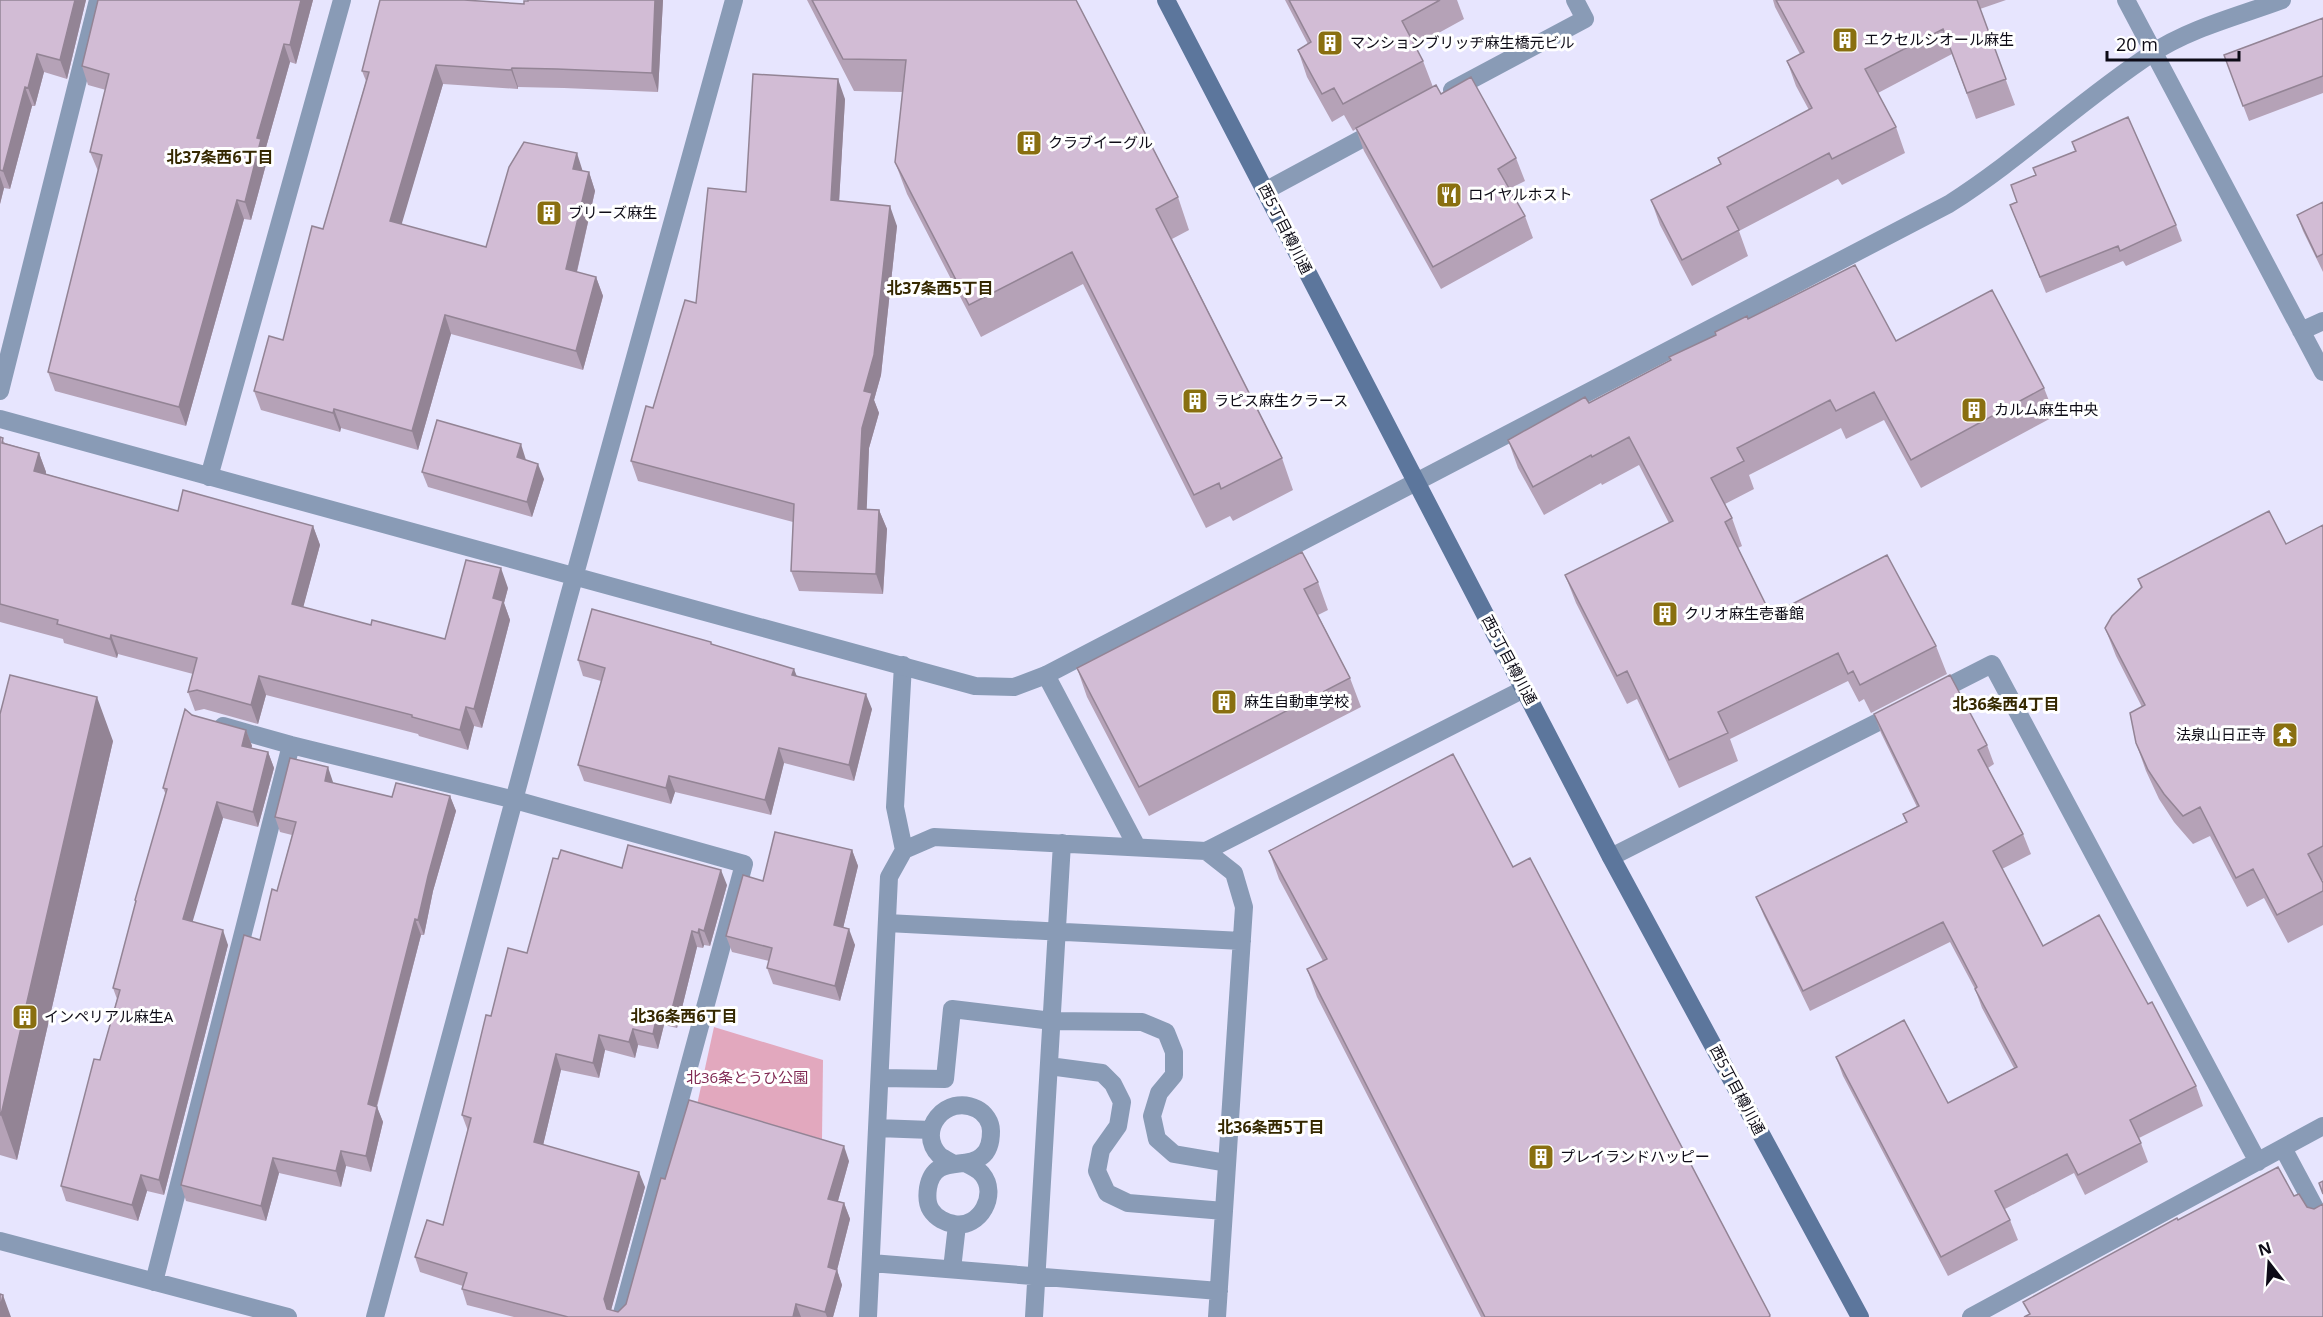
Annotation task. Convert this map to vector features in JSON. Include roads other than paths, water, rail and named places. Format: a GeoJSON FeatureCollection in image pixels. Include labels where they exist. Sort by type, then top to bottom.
{"type":"FeatureCollection","features":[{"type":"Feature","properties":{"kind":"street"},"geometry":{"type":"LineString","coordinates":[[0,391],[98,0]]}},
{"type":"Feature","properties":{"kind":"street"},"geometry":{"type":"LineString","coordinates":[[209,477],[342,0]]}},
{"type":"Feature","properties":{"kind":"street"},"geometry":{"type":"LineString","coordinates":[[375,1317],[575,575],[734,0]]}},
{"type":"Feature","properties":{"kind":"street","name":"西5丁目樽川通"},"geometry":{"type":"LineString","coordinates":[[1166,0],[1611,857],[1860,1317]]}},
{"type":"Feature","properties":{"kind":"street"},"geometry":{"type":"LineString","coordinates":[[1439,98],[1585,19],[1575,0]]}},
{"type":"Feature","properties":{"kind":"street"},"geometry":{"type":"LineString","coordinates":[[2126,0],[2152,53],[2323,372]]}},
{"type":"Feature","properties":{"kind":"street"},"geometry":{"type":"LineString","coordinates":[[0,419],[975,686],[1014,687],[1046,675],[1414,481],[1949,204],[1977,186],[2152,53],[2189,34],[2282,0]]}},
{"type":"Feature","properties":{"kind":"street"},"geometry":{"type":"LineString","coordinates":[[1265,191],[1397,120]]}},
{"type":"Feature","properties":{"kind":"street"},"geometry":{"type":"LineString","coordinates":[[2301,331],[2323,321]]}},
{"type":"Feature","properties":{"kind":"street"},"geometry":{"type":"LineString","coordinates":[[1611,857],[1992,664],[2258,1162]]}},
{"type":"Feature","properties":{"kind":"street"},"geometry":{"type":"LineString","coordinates":[[903,665],[895,807],[904,850]]}},
{"type":"Feature","properties":{"kind":"street"},"geometry":{"type":"LineString","coordinates":[[1046,675],[1137,847]]}},
{"type":"Feature","properties":{"kind":"street"},"geometry":{"type":"LineString","coordinates":[[868,1317],[889,877],[904,850],[934,837],[1206,851],[1524,689]]}},
{"type":"Feature","properties":{"kind":"street"},"geometry":{"type":"LineString","coordinates":[[201,720],[291,745],[514,800],[744,864],[621,1317]]}},
{"type":"Feature","properties":{"kind":"street"},"geometry":{"type":"LineString","coordinates":[[154,1282],[291,745]]}},
{"type":"Feature","properties":{"kind":"street"},"geometry":{"type":"LineString","coordinates":[[1034,1317],[1062,843]]}},
{"type":"Feature","properties":{"kind":"street"},"geometry":{"type":"LineString","coordinates":[[1206,851],[1234,873],[1244,907],[1217,1317]]}},
{"type":"Feature","properties":{"kind":"street"},"geometry":{"type":"LineString","coordinates":[[887,923],[1242,941]]}},
{"type":"Feature","properties":{"kind":"street"},"geometry":{"type":"LineString","coordinates":[[880,1078],[945,1079],[952,1010],[1052,1021],[1142,1022],[1166,1032],[1174,1052],[1174,1075],[1159,1093],[1152,1116],[1157,1139],[1174,1154],[1227,1163]]}},
{"type":"Feature","properties":{"kind":"street"},"geometry":{"type":"LineString","coordinates":[[1049,1066],[1102,1073],[1113,1084],[1122,1102],[1118,1126],[1101,1150],[1097,1171],[1107,1193],[1128,1203],[1224,1211]]}},
{"type":"Feature","properties":{"kind":"street"},"geometry":{"type":"LineString","coordinates":[[959,1163],[940,1156],[933,1144],[931,1130],[938,1115],[951,1106],[968,1104],[983,1112],[991,1126],[991,1143],[982,1157],[959,1163],[938,1169],[929,1181],[927,1196],[931,1211],[942,1221],[957,1225],[974,1221],[986,1208],[989,1190],[982,1173],[959,1163]]}},
{"type":"Feature","properties":{"kind":"street"},"geometry":{"type":"LineString","coordinates":[[1971,1317],[2323,1126]]}},
{"type":"Feature","properties":{"kind":"street"},"geometry":{"type":"LineString","coordinates":[[877,1128],[931,1130]]}},
{"type":"Feature","properties":{"kind":"street"},"geometry":{"type":"LineString","coordinates":[[2283,1148],[2323,1223]]}},
{"type":"Feature","properties":{"kind":"street"},"geometry":{"type":"LineString","coordinates":[[952,1269],[957,1225]]}},
{"type":"Feature","properties":{"kind":"street"},"geometry":{"type":"LineString","coordinates":[[0,1241],[288,1317]]}},
{"type":"Feature","properties":{"kind":"street"},"geometry":{"type":"LineString","coordinates":[[871,1263],[1219,1291]]}},
{"type":"Feature","properties":{"kind":"place","name":"エクセルシオール麻生"},"geometry":{"type":"Point","coordinates":[1845,40]}},
{"type":"Feature","properties":{"kind":"place","name":"マンションブリッヂ麻生橋元ビル"},"geometry":{"type":"Point","coordinates":[1330,43]}},
{"type":"Feature","properties":{"kind":"place","name":"クラブイーグル"},"geometry":{"type":"Point","coordinates":[1029,143]}},
{"type":"Feature","properties":{"kind":"place","name":"ロイヤルホスト"},"geometry":{"type":"Point","coordinates":[1449,195]}},
{"type":"Feature","properties":{"kind":"place","name":"ブリーズ麻生"},"geometry":{"type":"Point","coordinates":[549,213]}},
{"type":"Feature","properties":{"kind":"place","name":"ラピス麻生クラース"},"geometry":{"type":"Point","coordinates":[1195,401]}},
{"type":"Feature","properties":{"kind":"place","name":"カルム麻生中央"},"geometry":{"type":"Point","coordinates":[1974,410]}},
{"type":"Feature","properties":{"kind":"place","name":"クリオ麻生壱番館"},"geometry":{"type":"Point","coordinates":[1665,614]}},
{"type":"Feature","properties":{"kind":"place","name":"麻生自動車学校"},"geometry":{"type":"Point","coordinates":[1224,702]}},
{"type":"Feature","properties":{"kind":"place","name":"法泉山日正寺"},"geometry":{"type":"Point","coordinates":[2285,735]}},
{"type":"Feature","properties":{"kind":"place","name":"インペリアル麻生A"},"geometry":{"type":"Point","coordinates":[25,1017]}},
{"type":"Feature","properties":{"kind":"place","name":"プレイランドハッピー"},"geometry":{"type":"Point","coordinates":[1541,1157]}},
{"type":"Feature","properties":{"kind":"district","name":"北37条西6丁目"},"geometry":{"type":"Point","coordinates":[220,157]}},
{"type":"Feature","properties":{"kind":"district","name":"北37条西5丁目"},"geometry":{"type":"Point","coordinates":[940,288]}},
{"type":"Feature","properties":{"kind":"district","name":"北36条西4丁目"},"geometry":{"type":"Point","coordinates":[2006,704]}},
{"type":"Feature","properties":{"kind":"district","name":"北36条西6丁目"},"geometry":{"type":"Point","coordinates":[684,1016]}},
{"type":"Feature","properties":{"kind":"district","name":"北36条西5丁目"},"geometry":{"type":"Point","coordinates":[1271,1127]}},
{"type":"Feature","properties":{"kind":"park label","name":"北36条とうひ公園"},"geometry":{"type":"Point","coordinates":[747,1078]}}]}
